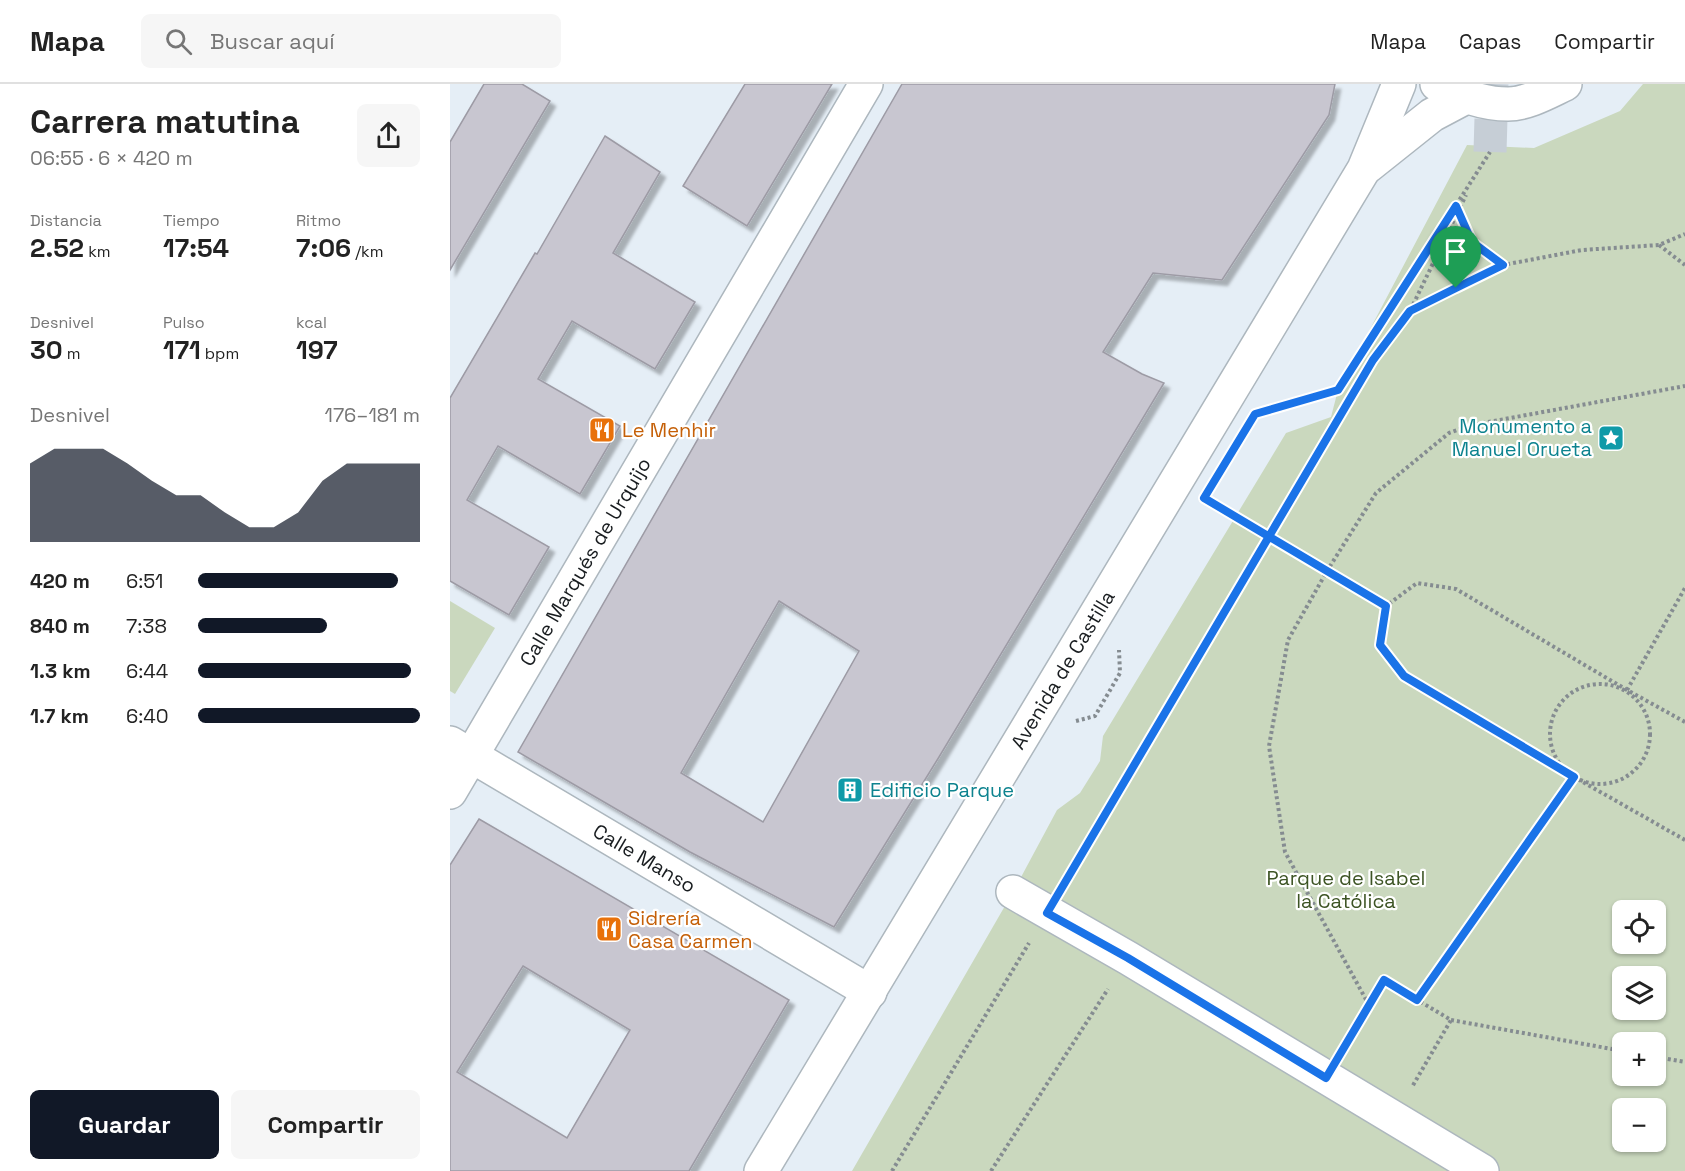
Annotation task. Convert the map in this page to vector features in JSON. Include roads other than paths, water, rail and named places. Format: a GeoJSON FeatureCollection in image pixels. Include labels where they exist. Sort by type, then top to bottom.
{"type":"FeatureCollection","features":[{"type":"Feature","properties":{"kind":"street","name":"Calle Marqués de Urquijo"},"geometry":{"type":"LineString","coordinates":[[450,792],[461,750],[866,84]]}},
{"type":"Feature","properties":{"kind":"street","name":"Avenida de Castilla"},"geometry":{"type":"LineString","coordinates":[[761,1171],[1364,169],[1399,84]]}},
{"type":"Feature","properties":{"kind":"street"},"geometry":{"type":"LineString","coordinates":[[1451,91],[1510,104],[1538,97],[1565,84]]}},
{"type":"Feature","properties":{"kind":"street","name":"Avenida de Castilla"},"geometry":{"type":"LineString","coordinates":[[1364,169],[1432,115],[1451,91]]}},
{"type":"Feature","properties":{"kind":"street","name":"Calle Manso"},"geometry":{"type":"LineString","coordinates":[[461,750],[870,992]]}},
{"type":"Feature","properties":{"kind":"street"},"geometry":{"type":"LineString","coordinates":[[1013,892],[1128,958],[1482,1171]]}},
{"type":"Feature","properties":{"kind":"tunnel"},"geometry":{"type":"LineString","coordinates":[[1490,152],[1492,84]]}},
{"type":"Feature","properties":{"kind":"place","name":"Le Menhir"},"geometry":{"type":"Point","coordinates":[602,430]}},
{"type":"Feature","properties":{"kind":"place","name":"Monumento a Manuel Orueta"},"geometry":{"type":"Point","coordinates":[1611,438]}},
{"type":"Feature","properties":{"kind":"place","name":"Edificio Parque"},"geometry":{"type":"Point","coordinates":[850,790]}},
{"type":"Feature","properties":{"kind":"place","name":"Sidrería Casa Carmen"},"geometry":{"type":"Point","coordinates":[609,929]}},
{"type":"Feature","properties":{"kind":"park label","name":"Parque de Isabel la Católica"},"geometry":{"type":"Point","coordinates":[1346,890]}}]}
